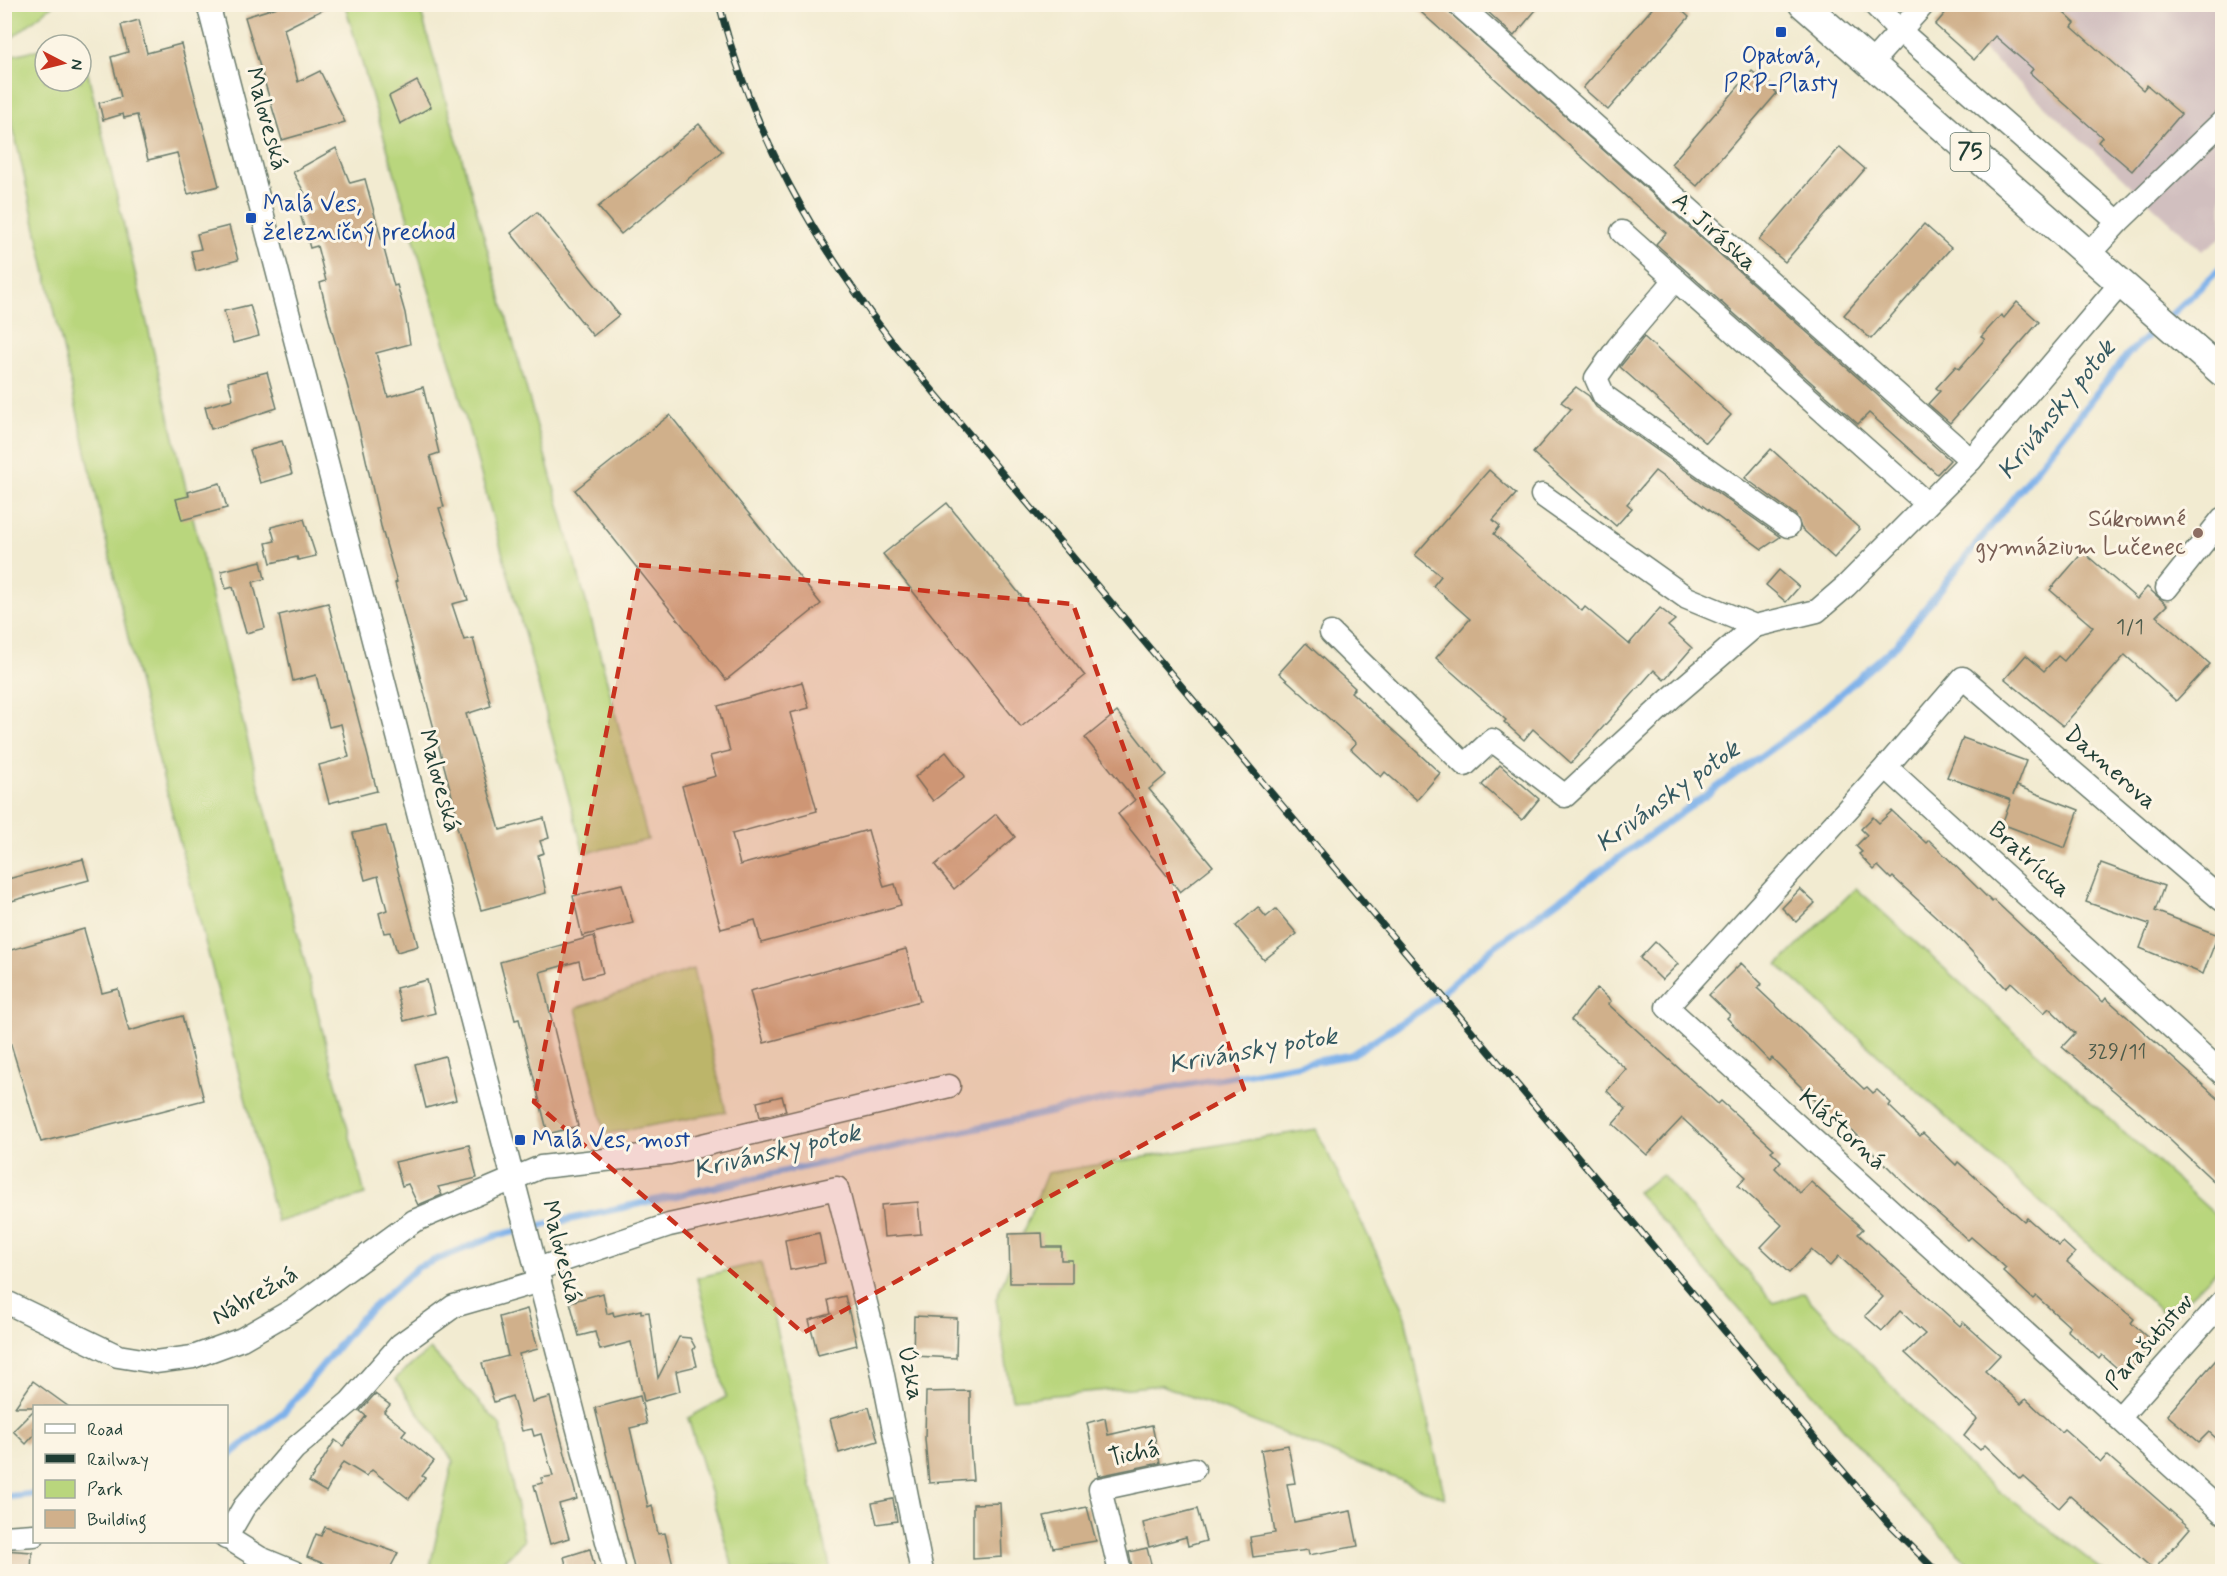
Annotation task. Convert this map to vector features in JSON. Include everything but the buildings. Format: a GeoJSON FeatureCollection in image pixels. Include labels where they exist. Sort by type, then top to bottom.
{"type":"FeatureCollection","features":[{"type":"Feature","properties":{"kind":"main road","name":"75"},"geometry":{"type":"LineString","coordinates":[[1803,4],[2223,372]]}},
{"type":"Feature","properties":{"kind":"street","name":"Maloveská"},"geometry":{"type":"LineString","coordinates":[[208,4],[516,1183],[615,1572]]}},
{"type":"Feature","properties":{"kind":"street","name":"A. Jiráska"},"geometry":{"type":"LineString","coordinates":[[1458,4],[1971,460]]}},
{"type":"Feature","properties":{"kind":"street"},"geometry":{"type":"LineString","coordinates":[[1874,4],[1900,31],[2118,222]]}},
{"type":"Feature","properties":{"kind":"street"},"geometry":{"type":"LineString","coordinates":[[1870,64],[1924,4]]}},
{"type":"Feature","properties":{"kind":"street"},"geometry":{"type":"LineString","coordinates":[[2088,255],[2118,222],[2223,122]]}},
{"type":"Feature","properties":{"kind":"street"},"geometry":{"type":"LineString","coordinates":[[1622,232],[1926,503]]}},
{"type":"Feature","properties":{"kind":"street"},"geometry":{"type":"LineString","coordinates":[[1676,280],[1618,347],[1596,378],[1604,396],[1788,526]]}},
{"type":"Feature","properties":{"kind":"street"},"geometry":{"type":"LineString","coordinates":[[1330,633],[1466,765],[1492,740],[1565,796],[1671,698],[1755,626],[1817,611],[1846,586],[1971,460],[2130,290]]}},
{"type":"Feature","properties":{"kind":"street"},"geometry":{"type":"LineString","coordinates":[[1542,495],[1687,598],[1755,626]]}},
{"type":"Feature","properties":{"kind":"street"},"geometry":{"type":"LineString","coordinates":[[2167,588],[2223,519]]}},
{"type":"Feature","properties":{"kind":"street","name":"Daxnerova"},"geometry":{"type":"LineString","coordinates":[[1886,767],[1963,678],[2223,900]]}},
{"type":"Feature","properties":{"kind":"street","name":"Bratrícka"},"geometry":{"type":"LineString","coordinates":[[1886,767],[2223,1073]]}},
{"type":"Feature","properties":{"kind":"street","name":"Kláštorná"},"geometry":{"type":"LineString","coordinates":[[1886,767],[1667,1007],[2223,1512]]}},
{"type":"Feature","properties":{"kind":"street","name":"Nábrežná"},"geometry":{"type":"LineString","coordinates":[[4,1301],[118,1356],[155,1362],[193,1357],[242,1339],[294,1309],[414,1221],[516,1183],[541,1167],[669,1153],[949,1086]]}},
{"type":"Feature","properties":{"kind":"street","name":"Úzka"},"geometry":{"type":"LineString","coordinates":[[537,1268],[669,1225],[837,1188],[879,1355],[922,1572]]}},
{"type":"Feature","properties":{"kind":"street"},"geometry":{"type":"LineString","coordinates":[[228,1536],[244,1507],[294,1449],[350,1402],[400,1345],[454,1306],[537,1268]]}},
{"type":"Feature","properties":{"kind":"street","name":"Parašutistov"},"geometry":{"type":"LineString","coordinates":[[2119,1418],[2223,1302]]}},
{"type":"Feature","properties":{"kind":"street","name":"Tichá"},"geometry":{"type":"LineString","coordinates":[[1120,1572],[1100,1489],[1194,1469]]}},
{"type":"Feature","properties":{"kind":"street"},"geometry":{"type":"LineString","coordinates":[[4,1537],[33,1535]]}},
{"type":"Feature","properties":{"kind":"street"},"geometry":{"type":"LineString","coordinates":[[228,1539],[260,1558],[294,1572]]}},
{"type":"Feature","properties":{"kind":"highlighted area"},"geometry":{"type":"Polygon","coordinates":[[[639,565],[1073,604],[1244,1089],[803,1333],[534,1102],[639,565]]]}},
{"type":"Feature","properties":{"kind":"shaded area"},"geometry":{"type":"Polygon","coordinates":[[[1935,5],[2222,5],[2222,237],[2202,251],[1935,5]]]}},
{"type":"Feature","properties":{"kind":"green space"},"geometry":{"type":"Polygon","coordinates":[[[5,4],[53,5],[13,37],[5,26],[5,4]]]}},
{"type":"Feature","properties":{"kind":"green space"},"geometry":{"type":"Polygon","coordinates":[[[345,5],[419,5],[592,623],[648,840],[584,853],[452,368],[345,5]]]}},
{"type":"Feature","properties":{"kind":"green space"},"geometry":{"type":"Polygon","coordinates":[[[33,51],[33,93],[93,93],[225,653],[365,1195],[277,1222],[134,664],[5,91],[4,57],[33,51]]]}},
{"type":"Feature","properties":{"kind":"green space"},"geometry":{"type":"Polygon","coordinates":[[[1856,888],[2222,1221],[2222,1265],[2169,1318],[1778,965],[1856,888]]]}},
{"type":"Feature","properties":{"kind":"green space"},"geometry":{"type":"Polygon","coordinates":[[[693,969],[726,1112],[605,1134],[576,1008],[693,969]]]}},
{"type":"Feature","properties":{"kind":"green space"},"geometry":{"type":"Polygon","coordinates":[[[1316,1129],[1403,1308],[1445,1498],[1162,1385],[1012,1399],[996,1299],[1047,1173],[1316,1129]]]}},
{"type":"Feature","properties":{"kind":"green space"},"geometry":{"type":"Polygon","coordinates":[[[1662,1175],[1774,1303],[1803,1293],[1974,1472],[2104,1571],[1976,1571],[1905,1499],[1637,1192],[1662,1175]]]}},
{"type":"Feature","properties":{"kind":"green space"},"geometry":{"type":"Polygon","coordinates":[[[761,1262],[831,1571],[734,1571],[688,1418],[726,1397],[697,1278],[761,1262]]]}},
{"type":"Feature","properties":{"kind":"green space"},"geometry":{"type":"Polygon","coordinates":[[[430,1349],[500,1425],[524,1541],[493,1571],[429,1571],[453,1461],[395,1379],[430,1349]]]}},
{"type":"Feature","properties":{"kind":"waterway","name":"Krivánsky potok"},"geometry":{"type":"LineString","coordinates":[[2169,317],[2222,267]]}},
{"type":"Feature","properties":{"kind":"waterway","name":"Krivánsky potok"},"geometry":{"type":"LineString","coordinates":[[228,1456],[285,1411],[361,1318],[418,1267],[495,1236],[1118,1097],[1351,1055],[1427,1006],[1492,948],[1806,724],[1896,645],[2128,354],[2159,326]]}},
{"type":"Feature","properties":{"kind":"waterway","name":"Krivánsky potok"},"geometry":{"type":"LineString","coordinates":[[4,1497],[33,1494]]}},
{"type":"Feature","properties":{"kind":"railway"},"geometry":{"type":"LineString","coordinates":[[719,4],[749,98],[789,185],[839,267],[896,347],[1813,1436],[1887,1522],[1937,1572]]}},
{"type":"Feature","properties":{"kind":"place","name":"Opatová, PRP-Plasty"},"geometry":{"type":"Point","coordinates":[1781,32]}},
{"type":"Feature","properties":{"kind":"place","name":"Malá Ves, železničný prechod"},"geometry":{"type":"Point","coordinates":[251,218]}},
{"type":"Feature","properties":{"kind":"place","name":"Súkromné gymnázium Lučenec"},"geometry":{"type":"Point","coordinates":[2198,533]}},
{"type":"Feature","properties":{"kind":"place","name":"Malá Ves, most"},"geometry":{"type":"Point","coordinates":[520,1140]}}]}
